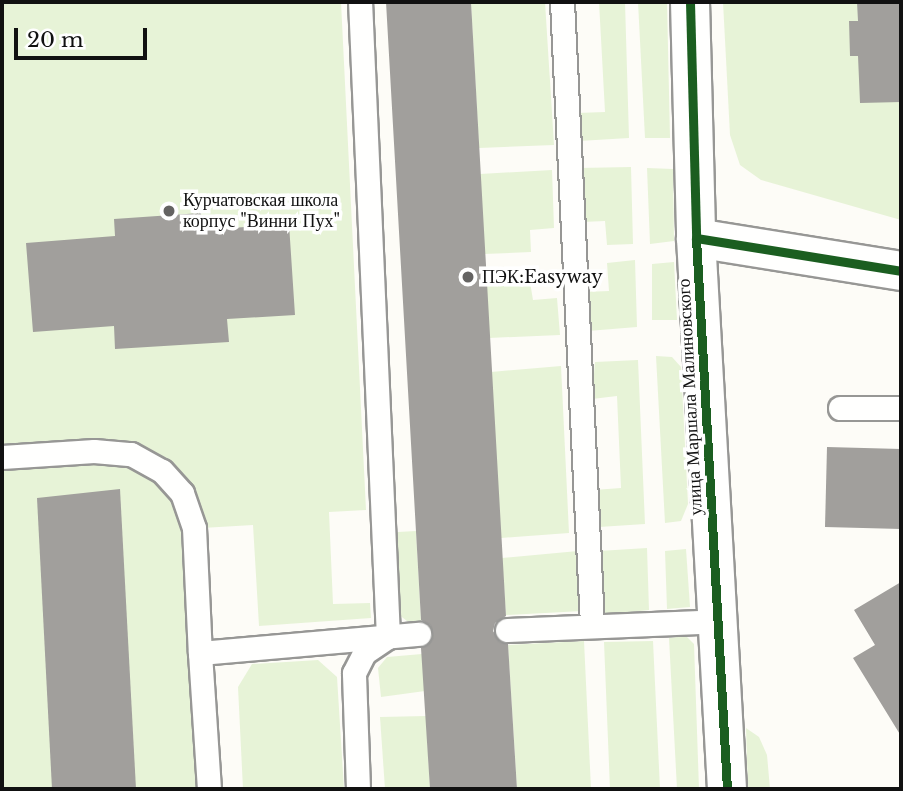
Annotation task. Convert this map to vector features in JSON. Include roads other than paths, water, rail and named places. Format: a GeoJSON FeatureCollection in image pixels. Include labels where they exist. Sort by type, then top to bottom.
{"type":"FeatureCollection","features":[{"type":"Feature","properties":{"kind":"street","name":"улица Маршала Малиновского"},"geometry":{"type":"LineString","coordinates":[[690,2],[696,238],[727,789]]}},
{"type":"Feature","properties":{"kind":"street"},"geometry":{"type":"LineString","coordinates":[[696,238],[901,271]]}},
{"type":"Feature","properties":{"kind":"lane"},"geometry":{"type":"LineString","coordinates":[[360,2],[388,637]]}},
{"type":"Feature","properties":{"kind":"lane"},"geometry":{"type":"LineString","coordinates":[[562,2],[592,625]]}},
{"type":"Feature","properties":{"kind":"lane"},"geometry":{"type":"LineString","coordinates":[[840,408],[901,408]]}},
{"type":"Feature","properties":{"kind":"lane"},"geometry":{"type":"LineString","coordinates":[[2,457],[94,451],[131,454],[162,471],[182,493],[194,528],[209,789]]}},
{"type":"Feature","properties":{"kind":"lane"},"geometry":{"type":"LineString","coordinates":[[507,630],[718,621]]}},
{"type":"Feature","properties":{"kind":"lane"},"geometry":{"type":"LineString","coordinates":[[200,653],[419,634]]}},
{"type":"Feature","properties":{"kind":"lane"},"geometry":{"type":"LineString","coordinates":[[358,789],[354,673],[364,653],[388,637]]}},
{"type":"Feature","properties":{"kind":"place","name":"Курчатовская школа корпус \"Винни Пух\""},"geometry":{"type":"Point","coordinates":[169,211]}},
{"type":"Feature","properties":{"kind":"place","name":"ПЭК:Easyway"},"geometry":{"type":"Point","coordinates":[468,277]}}]}
